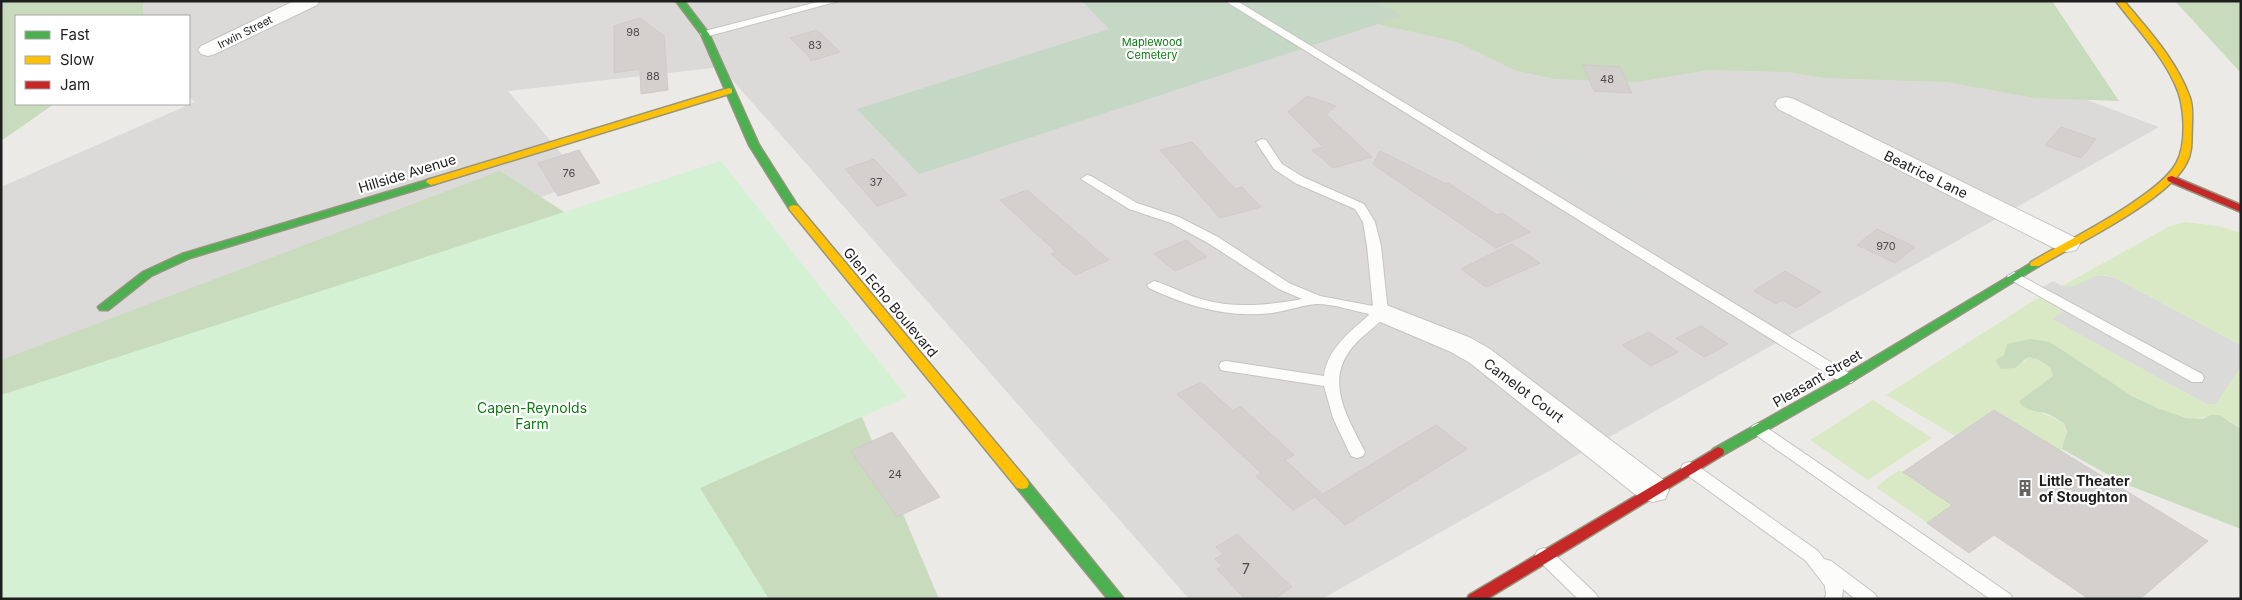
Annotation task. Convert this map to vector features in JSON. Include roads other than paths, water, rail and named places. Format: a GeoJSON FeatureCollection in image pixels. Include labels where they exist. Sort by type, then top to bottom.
{"type":"FeatureCollection","features":[{"type":"Feature","properties":{"kind":"street","name":"Irwin Street"},"geometry":{"type":"LineString","coordinates":[[208,50],[310,1]]}},
{"type":"Feature","properties":{"kind":"street","name":"Glen Echo Boulevard"},"geometry":{"type":"LineString","coordinates":[[680,1],[705,34],[754,145],[793,207],[1117,599]]}},
{"type":"Feature","properties":{"kind":"street"},"geometry":{"type":"LineString","coordinates":[[2120,1],[2161,53],[2177,79],[2187,101],[2187,145],[2182,164],[2172,178],[2241,209]]}},
{"type":"Feature","properties":{"kind":"street","name":"Hillside Avenue"},"geometry":{"type":"LineString","coordinates":[[104,307],[147,274],[186,256],[729,90]]}},
{"type":"Feature","properties":{"kind":"street","name":"Beatrice Lane"},"geometry":{"type":"LineString","coordinates":[[1786,104],[2067,244]]}},
{"type":"Feature","properties":{"kind":"street","name":"Pleasant Street"},"geometry":{"type":"LineString","coordinates":[[1474,599],[1689,468],[1847,379],[2014,276],[2139,202],[2172,178]]}},
{"type":"Feature","properties":{"kind":"street","name":"Camelot Court"},"geometry":{"type":"LineString","coordinates":[[1381,312],[1461,345],[1480,356],[1653,490]]}},
{"type":"Feature","properties":{"kind":"lane"},"geometry":{"type":"LineString","coordinates":[[705,34],[834,1]]}},
{"type":"Feature","properties":{"kind":"lane"},"geometry":{"type":"LineString","coordinates":[[1230,1],[1847,379]]}},
{"type":"Feature","properties":{"kind":"lane"},"geometry":{"type":"LineString","coordinates":[[1262,142],[1278,166],[1299,180],[1360,207],[1369,222],[1374,246],[1381,312]]}},
{"type":"Feature","properties":{"kind":"lane"},"geometry":{"type":"LineString","coordinates":[[1087,179],[1133,206],[1176,220],[1206,236],[1284,286],[1318,300],[1381,312]]}},
{"type":"Feature","properties":{"kind":"lane"},"geometry":{"type":"LineString","coordinates":[[2014,276],[2197,378]]}},
{"type":"Feature","properties":{"kind":"lane"},"geometry":{"type":"LineString","coordinates":[[1154,285],[1179,298],[1229,310],[1252,311],[1318,300]]}},
{"type":"Feature","properties":{"kind":"lane"},"geometry":{"type":"LineString","coordinates":[[1357,452],[1337,410],[1330,382],[1336,358],[1352,339],[1381,312]]}},
{"type":"Feature","properties":{"kind":"lane"},"geometry":{"type":"LineString","coordinates":[[1226,366],[1330,382]]}},
{"type":"Feature","properties":{"kind":"lane"},"geometry":{"type":"LineString","coordinates":[[1758,429],[2004,599]]}},
{"type":"Feature","properties":{"kind":"lane"},"geometry":{"type":"LineString","coordinates":[[1689,468],[1869,599]]}},
{"type":"Feature","properties":{"kind":"lane"},"geometry":{"type":"LineString","coordinates":[[1544,555],[1590,599]]}},
{"type":"Feature","properties":{"kind":"lane"},"geometry":{"type":"LineString","coordinates":[[1812,556],[1833,584],[1835,595],[1832,599]]}},
{"type":"Feature","properties":{"kind":"place","name":"Little Theater of Stoughton"},"geometry":{"type":"Point","coordinates":[2025,488]}},
{"type":"Feature","properties":{"kind":"park label","name":"Maplewood Cemetery"},"geometry":{"type":"Point","coordinates":[1152,48]}},
{"type":"Feature","properties":{"kind":"park label","name":"Capen-Reynolds Farm"},"geometry":{"type":"Point","coordinates":[532,416]}}]}
